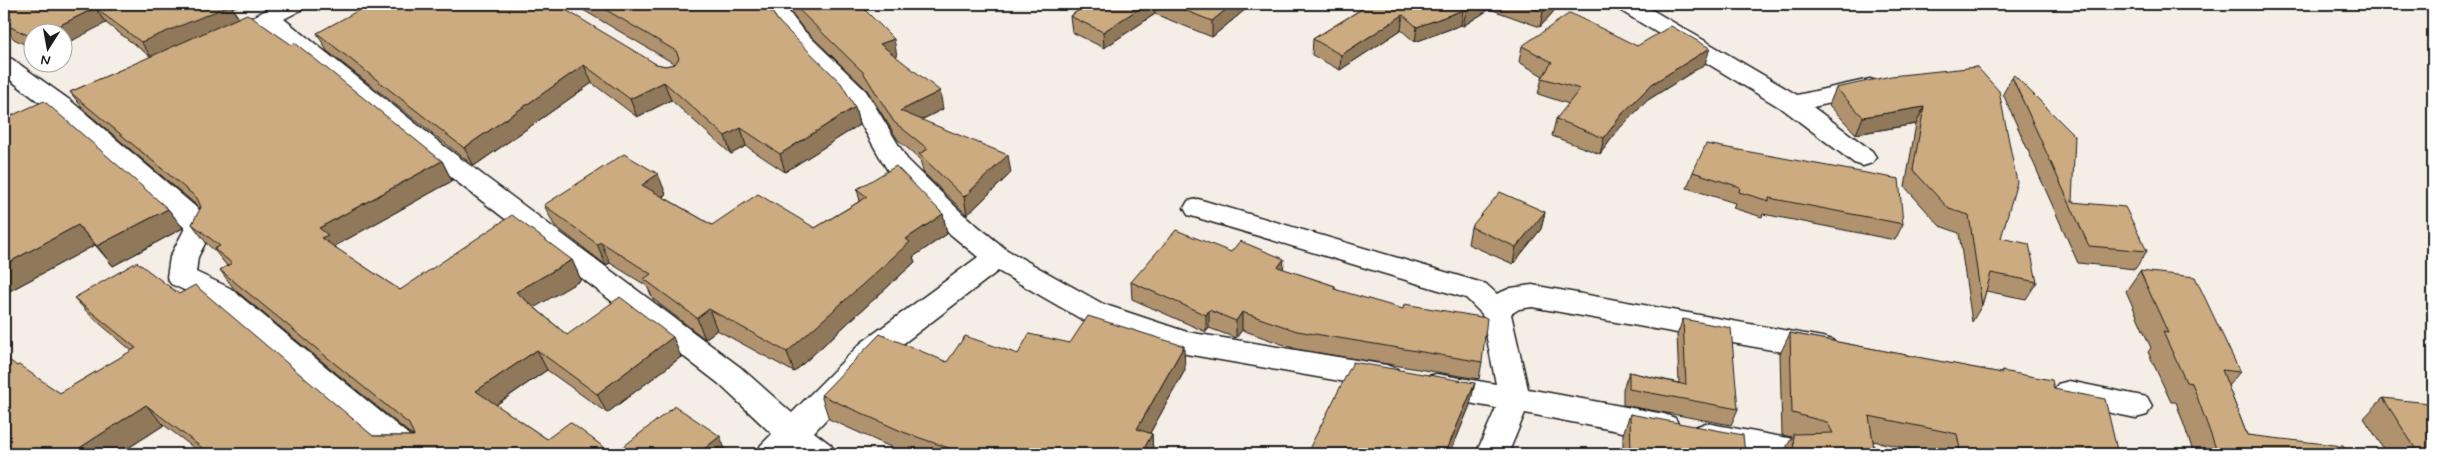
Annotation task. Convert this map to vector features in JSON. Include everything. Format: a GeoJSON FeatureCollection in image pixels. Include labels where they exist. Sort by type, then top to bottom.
{"type":"FeatureCollection","features":[{"type":"Feature","properties":{"kind":"street"},"geometry":{"type":"LineString","coordinates":[[234,34],[270,19],[295,4]]}},
{"type":"Feature","properties":{"kind":"street"},"geometry":{"type":"LineString","coordinates":[[771,4],[793,33],[856,96],[897,165],[953,220],[997,257],[1093,312],[1186,343],[1515,399],[1804,454]]}},
{"type":"Feature","properties":{"kind":"street"},"geometry":{"type":"LineString","coordinates":[[1626,4],[1793,104],[1863,157]]}},
{"type":"Feature","properties":{"kind":"street"},"geometry":{"type":"LineString","coordinates":[[270,19],[435,152],[729,375],[782,444],[820,454]]}},
{"type":"Feature","properties":{"kind":"street"},"geometry":{"type":"LineString","coordinates":[[4,64],[62,107],[200,226],[184,257],[181,277],[220,295],[410,454]]}},
{"type":"Feature","properties":{"kind":"street"},"geometry":{"type":"LineString","coordinates":[[1793,104],[1889,83]]}},
{"type":"Feature","properties":{"kind":"street"},"geometry":{"type":"LineString","coordinates":[[37,119],[89,95]]}},
{"type":"Feature","properties":{"kind":"street"},"geometry":{"type":"LineString","coordinates":[[1198,208],[1476,291],[1496,310],[1515,399],[1492,454]]}},
{"type":"Feature","properties":{"kind":"street"},"geometry":{"type":"LineString","coordinates":[[782,444],[872,351],[997,257]]}},
{"type":"Feature","properties":{"kind":"street"},"geometry":{"type":"LineString","coordinates":[[1496,310],[1511,299],[1532,296],[1844,352]]}},
{"type":"Feature","properties":{"kind":"street"},"geometry":{"type":"LineString","coordinates":[[2039,388],[2136,406]]}},
{"type":"Feature","properties":{"kind":"building"},"geometry":{"type":"Polygon","coordinates":[[[4,4],[231,5],[141,42],[95,8],[66,22],[22,22],[22,32],[4,24],[4,22],[12,18],[4,14],[4,4]]]}},
{"type":"Feature","properties":{"kind":"building"},"geometry":{"type":"Polygon","coordinates":[[[370,4],[556,4],[656,64],[665,66],[675,64],[679,58],[676,51],[596,4],[766,4],[779,22],[841,83],[855,107],[780,154],[741,128],[725,136],[664,82],[630,99],[584,65],[464,148],[317,33],[370,4]]]}},
{"type":"Feature","properties":{"kind":"building"},"geometry":{"type":"Polygon","coordinates":[[[793,4],[859,4],[894,39],[880,44],[940,91],[900,111],[1008,155],[964,197],[919,154],[928,149],[894,122],[863,72],[793,4]]]}},
{"type":"Feature","properties":{"kind":"building"},"geometry":{"type":"Polygon","coordinates":[[[1089,4],[1146,4],[1103,32],[1070,16],[1089,4]]]}},
{"type":"Feature","properties":{"kind":"building"},"geometry":{"type":"Polygon","coordinates":[[[1169,4],[1233,4],[1212,21],[1169,4]]]}},
{"type":"Feature","properties":{"kind":"building"},"geometry":{"type":"Polygon","coordinates":[[[1370,4],[1477,4],[1466,11],[1463,10],[1417,27],[1403,15],[1341,55],[1313,39],[1370,4]]]}},
{"type":"Feature","properties":{"kind":"building"},"geometry":{"type":"Polygon","coordinates":[[[1521,4],[1550,4],[1543,12],[1521,4]]]}},
{"type":"Feature","properties":{"kind":"building"},"geometry":{"type":"Polygon","coordinates":[[[1570,13],[1637,46],[1671,26],[1710,48],[1652,84],[1623,113],[1604,138],[1556,119],[1580,89],[1542,78],[1552,62],[1522,46],[1570,13]]]}},
{"type":"Feature","properties":{"kind":"building"},"geometry":{"type":"Polygon","coordinates":[[[247,14],[292,45],[295,43],[442,161],[319,228],[328,235],[321,238],[400,290],[512,215],[572,260],[516,292],[567,335],[620,297],[673,337],[597,394],[537,350],[476,391],[547,439],[570,422],[613,454],[437,454],[435,452],[432,454],[210,454],[146,405],[78,449],[86,454],[4,454],[4,356],[60,393],[136,348],[74,298],[137,262],[179,294],[195,285],[373,436],[414,436],[409,424],[220,270],[232,263],[214,249],[220,246],[192,224],[201,207],[197,198],[70,92],[247,14]]]}},
{"type":"Feature","properties":{"kind":"building"},"geometry":{"type":"Polygon","coordinates":[[[1977,67],[1999,91],[2017,182],[2001,238],[2029,244],[2037,282],[1991,273],[1982,305],[1969,215],[1949,209],[1913,170],[1924,107],[1863,117],[1836,88],[1891,76],[1977,67]]]}},
{"type":"Feature","properties":{"kind":"building"},"geometry":{"type":"Polygon","coordinates":[[[2014,75],[2075,136],[2072,202],[2125,207],[2147,251],[2089,246],[2012,77],[2014,75]]]}},
{"type":"Feature","properties":{"kind":"building"},"geometry":{"type":"Polygon","coordinates":[[[44,101],[168,209],[97,246],[78,225],[4,265],[4,119],[44,101]]]}},
{"type":"Feature","properties":{"kind":"building"},"geometry":{"type":"Polygon","coordinates":[[[1706,144],[1899,179],[1903,224],[1769,198],[1769,201],[1739,192],[1740,187],[1693,172],[1706,144]]]}},
{"type":"Feature","properties":{"kind":"building"},"geometry":{"type":"Polygon","coordinates":[[[624,154],[658,174],[642,185],[712,225],[758,194],[815,228],[867,197],[857,189],[896,166],[943,214],[906,239],[910,242],[787,352],[709,309],[697,318],[644,279],[651,274],[601,242],[597,244],[544,205],[624,154]]]}},
{"type":"Feature","properties":{"kind":"building"},"geometry":{"type":"Polygon","coordinates":[[[1500,192],[1545,212],[1516,247],[1471,227],[1500,192]]]}},
{"type":"Feature","properties":{"kind":"building"},"geometry":{"type":"Polygon","coordinates":[[[1176,230],[1231,252],[1240,241],[1284,259],[1278,267],[1335,286],[1334,289],[1403,309],[1404,304],[1487,318],[1482,362],[1297,331],[1242,312],[1236,321],[1209,310],[1206,315],[1131,282],[1176,230]]]}},
{"type":"Feature","properties":{"kind":"building"},"geometry":{"type":"Polygon","coordinates":[[[2140,271],[2195,277],[2240,372],[2222,370],[2247,435],[2343,446],[2348,454],[2218,454],[2192,383],[2186,382],[2163,332],[2168,333],[2140,271]]]}},
{"type":"Feature","properties":{"kind":"building"},"geometry":{"type":"Polygon","coordinates":[[[1088,316],[1184,346],[1137,429],[1152,434],[1141,454],[966,454],[903,432],[821,395],[880,334],[947,362],[965,336],[1018,354],[1029,334],[1070,343],[1088,316]]]}},
{"type":"Feature","properties":{"kind":"building"},"geometry":{"type":"Polygon","coordinates":[[[1683,319],[1731,328],[1738,409],[1629,389],[1629,372],[1686,385],[1683,319]]]}},
{"type":"Feature","properties":{"kind":"building"},"geometry":{"type":"Polygon","coordinates":[[[1790,333],[2002,373],[2002,371],[2052,380],[2054,389],[2105,399],[2118,454],[1961,454],[1957,434],[1869,416],[1875,454],[1794,454],[1793,434],[1833,433],[1827,422],[1792,413],[1790,333]]]}},
{"type":"Feature","properties":{"kind":"building"},"geometry":{"type":"Polygon","coordinates":[[[1353,362],[1475,383],[1445,454],[1317,454],[1308,451],[1353,362]]]}},
{"type":"Feature","properties":{"kind":"building"},"geometry":{"type":"Polygon","coordinates":[[[2383,398],[2428,403],[2433,411],[2433,454],[2419,454],[2383,398]]]}},
{"type":"Feature","properties":{"kind":"building"},"geometry":{"type":"Polygon","coordinates":[[[675,406],[720,436],[698,454],[614,454],[675,406]]]}},
{"type":"Feature","properties":{"kind":"building"},"geometry":{"type":"Polygon","coordinates":[[[1630,414],[1743,435],[1745,454],[1631,454],[1630,414]]]}}]}
